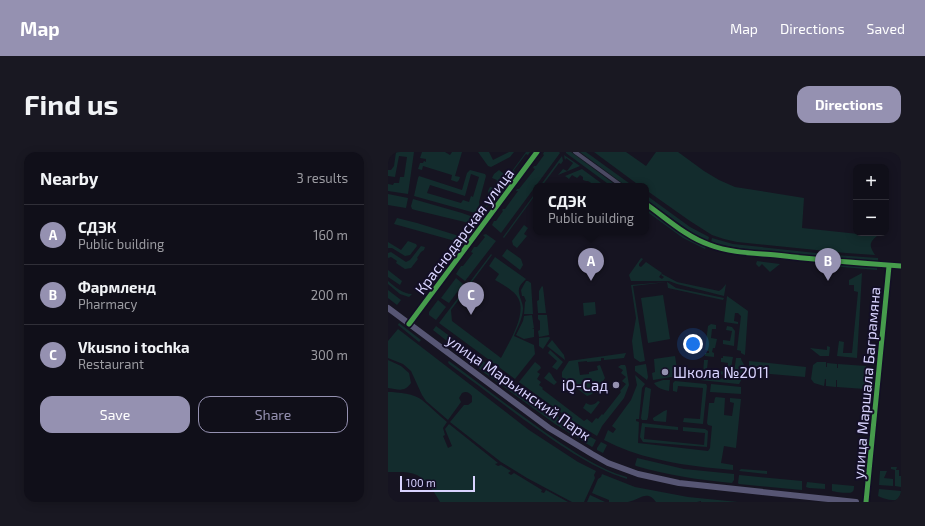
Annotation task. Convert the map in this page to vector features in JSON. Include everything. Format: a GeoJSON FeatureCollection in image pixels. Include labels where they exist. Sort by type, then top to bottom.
{"type":"FeatureCollection","features":[{"type":"Feature","properties":{"kind":"main road","name":"Краснодарская улица"},"geometry":{"type":"LineString","coordinates":[[409,324],[537,152]]}},
{"type":"Feature","properties":{"kind":"main road","name":"улица Марьинский Парк"},"geometry":{"type":"LineString","coordinates":[[388,308],[549,428],[608,463],[638,474],[679,484],[856,502]]}},
{"type":"Feature","properties":{"kind":"street"},"geometry":{"type":"LineString","coordinates":[[575,152],[618,183]]}},
{"type":"Feature","properties":{"kind":"street"},"geometry":{"type":"LineString","coordinates":[[649,206],[697,240],[727,250],[809,259],[901,266]]}},
{"type":"Feature","properties":{"kind":"street","name":"улица Маршала Баграмяна"},"geometry":{"type":"LineString","coordinates":[[866,502],[889,266]]}},
{"type":"Feature","properties":{"kind":"green space"},"geometry":{"type":"Polygon","coordinates":[[[396,152],[414,152],[408,194],[388,191],[388,184],[393,185],[394,183],[399,183],[400,177],[404,177],[407,157],[399,156],[395,177],[388,176],[388,170],[391,170],[394,166],[396,152]]]}},
{"type":"Feature","properties":{"kind":"green space"},"geometry":{"type":"Polygon","coordinates":[[[422,152],[445,152],[450,155],[452,152],[462,152],[455,176],[460,177],[459,180],[457,182],[451,180],[452,175],[423,166],[422,170],[418,169],[420,163],[423,163],[424,161],[426,162],[426,159],[420,158],[422,152]]]}},
{"type":"Feature","properties":{"kind":"green space"},"geometry":{"type":"Polygon","coordinates":[[[478,152],[489,152],[493,160],[509,152],[514,152],[510,157],[491,167],[488,166],[478,152]]]}},
{"type":"Feature","properties":{"kind":"green space"},"geometry":{"type":"Polygon","coordinates":[[[526,152],[530,152],[528,155],[526,154],[514,170],[514,174],[512,173],[482,213],[482,217],[479,216],[526,152]]]}},
{"type":"Feature","properties":{"kind":"green space"},"geometry":{"type":"Polygon","coordinates":[[[544,152],[560,153],[538,183],[533,183],[533,190],[501,233],[492,225],[494,221],[496,221],[503,211],[502,210],[505,209],[518,191],[516,191],[517,189],[519,189],[535,169],[533,168],[534,166],[536,166],[544,155],[544,152]]]}},
{"type":"Feature","properties":{"kind":"green space"},"geometry":{"type":"Polygon","coordinates":[[[571,152],[613,183],[607,183],[566,153],[571,152]]]}},
{"type":"Feature","properties":{"kind":"green space"},"geometry":{"type":"Polygon","coordinates":[[[580,152],[586,152],[629,183],[622,183],[580,152]]]}},
{"type":"Feature","properties":{"kind":"green space"},"geometry":{"type":"Polygon","coordinates":[[[594,152],[626,152],[646,166],[656,152],[678,152],[704,171],[735,187],[804,198],[802,228],[853,233],[853,236],[877,236],[871,243],[872,250],[875,255],[737,242],[724,239],[712,235],[649,192],[649,183],[636,183],[594,152]]]}},
{"type":"Feature","properties":{"kind":"green space"},"geometry":{"type":"Polygon","coordinates":[[[564,155],[580,166],[558,175],[563,169],[567,171],[573,163],[566,158],[565,160],[564,155]]]}},
{"type":"Feature","properties":{"kind":"green space"},"geometry":{"type":"Polygon","coordinates":[[[562,156],[563,161],[561,164],[559,163],[544,183],[542,183],[562,156]]]}},
{"type":"Feature","properties":{"kind":"green space"},"geometry":{"type":"Polygon","coordinates":[[[582,169],[601,183],[591,183],[583,180],[583,177],[580,175],[577,178],[572,175],[569,179],[565,176],[582,169]]]}},
{"type":"Feature","properties":{"kind":"green space"},"geometry":{"type":"Polygon","coordinates":[[[470,170],[485,174],[486,176],[479,202],[480,208],[475,213],[414,196],[419,176],[462,190],[467,173],[470,170]],[[471,174],[465,196],[430,185],[427,193],[461,203],[463,200],[469,202],[471,196],[473,197],[479,177],[471,174]]]}},
{"type":"Feature","properties":{"kind":"green space"},"geometry":{"type":"Polygon","coordinates":[[[499,170],[505,175],[495,187],[497,180],[492,178],[499,170]]]}},
{"type":"Feature","properties":{"kind":"green space"},"geometry":{"type":"Polygon","coordinates":[[[490,187],[495,188],[489,195],[488,191],[490,187]]]}},
{"type":"Feature","properties":{"kind":"green space"},"geometry":{"type":"Polygon","coordinates":[[[388,194],[408,198],[406,208],[388,205],[388,194]]]}},
{"type":"Feature","properties":{"kind":"green space"},"geometry":{"type":"Polygon","coordinates":[[[533,196],[504,238],[503,237],[533,196]]]}},
{"type":"Feature","properties":{"kind":"green space"},"geometry":{"type":"Polygon","coordinates":[[[649,197],[690,227],[709,237],[708,241],[694,234],[649,202],[649,197]]]}},
{"type":"Feature","properties":{"kind":"green space"},"geometry":{"type":"Polygon","coordinates":[[[413,199],[473,217],[469,223],[415,210],[412,209],[411,206],[413,199]]]}},
{"type":"Feature","properties":{"kind":"green space"},"geometry":{"type":"Polygon","coordinates":[[[649,209],[685,236],[706,247],[705,249],[683,238],[649,213],[649,209]]]}},
{"type":"Feature","properties":{"kind":"green space"},"geometry":{"type":"Polygon","coordinates":[[[397,218],[459,236],[455,241],[394,224],[397,218]]]}},
{"type":"Feature","properties":{"kind":"green space"},"geometry":{"type":"Polygon","coordinates":[[[524,225],[528,228],[524,234],[527,236],[517,248],[513,245],[512,241],[524,225]]]}},
{"type":"Feature","properties":{"kind":"green space"},"geometry":{"type":"Polygon","coordinates":[[[486,234],[496,241],[465,281],[456,274],[473,253],[471,252],[474,247],[477,247],[485,237],[483,235],[486,234]]]}},
{"type":"Feature","properties":{"kind":"green space"},"geometry":{"type":"Polygon","coordinates":[[[712,238],[733,244],[878,258],[878,262],[752,250],[720,245],[711,242],[712,238]]]}},
{"type":"Feature","properties":{"kind":"green space"},"geometry":{"type":"Polygon","coordinates":[[[408,241],[416,244],[417,246],[410,255],[405,256],[392,248],[388,248],[388,242],[401,250],[408,241]]]}},
{"type":"Feature","properties":{"kind":"green space"},"geometry":{"type":"Polygon","coordinates":[[[421,246],[425,247],[424,250],[421,252],[411,268],[405,269],[396,263],[397,261],[391,257],[388,258],[388,253],[391,252],[406,262],[410,260],[421,246]]]}},
{"type":"Feature","properties":{"kind":"green space"},"geometry":{"type":"Polygon","coordinates":[[[507,249],[521,259],[523,265],[520,270],[502,256],[507,249]]]}},
{"type":"Feature","properties":{"kind":"green space"},"geometry":{"type":"Polygon","coordinates":[[[491,254],[492,255],[451,310],[452,321],[501,358],[512,338],[518,322],[521,307],[515,294],[509,288],[495,280],[499,274],[489,266],[495,257],[526,279],[521,284],[519,289],[523,312],[514,336],[534,345],[535,354],[515,379],[439,323],[491,254]]]}},
{"type":"Feature","properties":{"kind":"green space"},"geometry":{"type":"Polygon","coordinates":[[[641,258],[643,259],[639,266],[641,267],[646,262],[662,273],[659,277],[662,279],[664,277],[661,275],[662,274],[677,282],[719,291],[726,284],[724,296],[669,281],[631,281],[629,275],[641,258]]]}},
{"type":"Feature","properties":{"kind":"green space"},"geometry":{"type":"Polygon","coordinates":[[[757,261],[780,264],[770,272],[762,264],[759,267],[756,264],[757,261]]]}},
{"type":"Feature","properties":{"kind":"green space"},"geometry":{"type":"Polygon","coordinates":[[[819,262],[877,267],[877,270],[819,265],[819,262]]]}},
{"type":"Feature","properties":{"kind":"green space"},"geometry":{"type":"Polygon","coordinates":[[[388,270],[402,281],[400,285],[388,277],[388,270]]]}},
{"type":"Feature","properties":{"kind":"green space"},"geometry":{"type":"Polygon","coordinates":[[[862,273],[857,358],[837,356],[839,341],[844,342],[843,353],[852,353],[858,292],[854,291],[854,285],[849,285],[849,280],[862,273]]]}},
{"type":"Feature","properties":{"kind":"green space"},"geometry":{"type":"Polygon","coordinates":[[[456,278],[463,284],[449,303],[441,298],[456,278]]]}},
{"type":"Feature","properties":{"kind":"green space"},"geometry":{"type":"Polygon","coordinates":[[[388,281],[396,288],[412,294],[409,297],[400,294],[388,284],[388,281]]]}},
{"type":"Feature","properties":{"kind":"green space"},"geometry":{"type":"Polygon","coordinates":[[[526,281],[531,283],[533,314],[524,314],[526,301],[524,296],[522,296],[521,290],[526,281]]]}},
{"type":"Feature","properties":{"kind":"green space"},"geometry":{"type":"Polygon","coordinates":[[[667,282],[676,288],[724,298],[723,300],[668,288],[667,282]]]}},
{"type":"Feature","properties":{"kind":"green space"},"geometry":{"type":"Polygon","coordinates":[[[667,282],[633,286],[645,361],[640,362],[634,358],[632,341],[636,318],[631,285],[667,282]]]}},
{"type":"Feature","properties":{"kind":"green space"},"geometry":{"type":"Polygon","coordinates":[[[542,286],[546,313],[538,313],[537,301],[539,300],[539,291],[542,286]]]}},
{"type":"Feature","properties":{"kind":"green space"},"geometry":{"type":"Polygon","coordinates":[[[388,290],[401,300],[397,305],[388,298],[388,290]]]}},
{"type":"Feature","properties":{"kind":"green space"},"geometry":{"type":"Polygon","coordinates":[[[663,295],[670,339],[648,343],[641,298],[663,295]]]}},
{"type":"Feature","properties":{"kind":"green space"},"geometry":{"type":"Polygon","coordinates":[[[727,296],[748,311],[745,355],[741,353],[741,351],[737,350],[741,316],[738,313],[735,313],[734,321],[738,322],[738,324],[724,322],[727,296]]]}},
{"type":"Feature","properties":{"kind":"green space"},"geometry":{"type":"Polygon","coordinates":[[[438,300],[446,307],[436,320],[429,315],[429,312],[438,300]]]}},
{"type":"Feature","properties":{"kind":"green space"},"geometry":{"type":"Polygon","coordinates":[[[595,302],[596,314],[584,316],[583,303],[595,302]]]}},
{"type":"Feature","properties":{"kind":"green space"},"geometry":{"type":"Polygon","coordinates":[[[532,315],[534,337],[524,339],[516,335],[524,316],[532,315]]]}},
{"type":"Feature","properties":{"kind":"green space"},"geometry":{"type":"Polygon","coordinates":[[[538,315],[547,315],[549,335],[539,337],[538,331],[540,330],[540,321],[538,319],[538,315]]]}},
{"type":"Feature","properties":{"kind":"green space"},"geometry":{"type":"Polygon","coordinates":[[[399,323],[421,340],[419,342],[398,325],[399,323]]]}},
{"type":"Feature","properties":{"kind":"green space"},"geometry":{"type":"Polygon","coordinates":[[[711,324],[716,325],[716,329],[712,329],[711,338],[717,339],[715,348],[713,348],[712,352],[714,353],[714,357],[705,356],[705,353],[709,353],[709,351],[705,350],[708,326],[711,324]]]}},
{"type":"Feature","properties":{"kind":"green space"},"geometry":{"type":"Polygon","coordinates":[[[436,326],[569,425],[596,440],[593,446],[592,447],[555,424],[482,371],[466,356],[433,330],[436,326]]]}},
{"type":"Feature","properties":{"kind":"green space"},"geometry":{"type":"Polygon","coordinates":[[[727,326],[732,327],[735,331],[734,346],[723,344],[723,340],[730,341],[732,331],[726,330],[727,326]]]}},
{"type":"Feature","properties":{"kind":"green space"},"geometry":{"type":"Polygon","coordinates":[[[398,329],[529,430],[578,462],[596,471],[594,475],[595,478],[584,502],[572,502],[527,478],[501,462],[450,422],[464,405],[468,405],[472,402],[472,396],[469,393],[462,393],[459,398],[461,402],[448,420],[426,401],[411,371],[403,364],[388,358],[388,341],[398,329]]]}},
{"type":"Feature","properties":{"kind":"green space"},"geometry":{"type":"Polygon","coordinates":[[[539,338],[550,338],[543,349],[539,346],[539,338]]]}},
{"type":"Feature","properties":{"kind":"green space"},"geometry":{"type":"Polygon","coordinates":[[[552,340],[564,355],[565,360],[547,346],[552,340]]]}},
{"type":"Feature","properties":{"kind":"green space"},"geometry":{"type":"Polygon","coordinates":[[[827,346],[830,347],[829,356],[820,356],[810,348],[827,350],[827,346]]]}},
{"type":"Feature","properties":{"kind":"green space"},"geometry":{"type":"Polygon","coordinates":[[[550,350],[563,362],[557,370],[552,367],[557,361],[548,353],[550,350]]]}},
{"type":"Feature","properties":{"kind":"green space"},"geometry":{"type":"Polygon","coordinates":[[[626,353],[624,358],[604,360],[604,358],[601,358],[601,361],[578,362],[580,375],[589,374],[589,372],[598,370],[597,366],[600,365],[605,378],[598,389],[590,395],[587,396],[562,377],[562,372],[569,361],[626,353]]]}},
{"type":"Feature","properties":{"kind":"green space"},"geometry":{"type":"Polygon","coordinates":[[[675,356],[677,369],[682,369],[682,374],[733,380],[736,358],[741,358],[744,365],[743,375],[739,384],[671,377],[653,380],[652,373],[655,372],[654,359],[675,356]]]}},
{"type":"Feature","properties":{"kind":"green space"},"geometry":{"type":"Polygon","coordinates":[[[723,356],[733,357],[730,374],[727,375],[705,372],[704,360],[708,360],[707,369],[727,372],[728,363],[721,362],[721,358],[723,358],[723,356]]]}},
{"type":"Feature","properties":{"kind":"green space"},"geometry":{"type":"Polygon","coordinates":[[[388,360],[401,366],[409,373],[411,383],[406,388],[401,390],[388,388],[388,360]]]}},
{"type":"Feature","properties":{"kind":"green space"},"geometry":{"type":"Polygon","coordinates":[[[449,361],[560,443],[607,470],[627,477],[627,479],[599,468],[560,445],[449,364],[449,361]]]}},
{"type":"Feature","properties":{"kind":"green space"},"geometry":{"type":"Polygon","coordinates":[[[749,361],[806,367],[805,377],[749,372],[749,361]]]}},
{"type":"Feature","properties":{"kind":"green space"},"geometry":{"type":"Polygon","coordinates":[[[535,362],[541,368],[537,372],[540,374],[537,379],[541,382],[539,385],[543,388],[542,389],[584,421],[587,419],[592,423],[596,418],[598,419],[602,414],[603,415],[626,384],[622,381],[626,377],[621,373],[623,370],[618,367],[621,365],[625,365],[626,367],[629,385],[624,398],[602,426],[597,436],[573,421],[519,382],[535,362]]]}},
{"type":"Feature","properties":{"kind":"green space"},"geometry":{"type":"Polygon","coordinates":[[[817,362],[826,362],[826,367],[827,363],[837,364],[837,368],[838,364],[866,366],[865,389],[837,387],[837,380],[836,387],[826,386],[826,379],[824,386],[814,383],[811,379],[813,365],[817,362]]]}},
{"type":"Feature","properties":{"kind":"green space"},"geometry":{"type":"Polygon","coordinates":[[[646,364],[647,380],[635,371],[635,366],[646,364]]]}},
{"type":"Feature","properties":{"kind":"green space"},"geometry":{"type":"Polygon","coordinates":[[[549,372],[557,382],[554,385],[544,378],[549,372]]]}},
{"type":"Feature","properties":{"kind":"green space"},"geometry":{"type":"Polygon","coordinates":[[[635,375],[645,384],[642,388],[639,419],[636,419],[636,421],[639,422],[638,443],[708,451],[710,448],[712,426],[708,425],[707,423],[709,403],[714,403],[716,397],[725,398],[724,415],[732,416],[734,403],[730,402],[730,398],[741,399],[736,448],[724,446],[721,463],[733,465],[733,470],[694,466],[655,459],[629,451],[604,440],[608,430],[613,433],[616,429],[612,426],[631,400],[637,385],[635,375]]]}},
{"type":"Feature","properties":{"kind":"green space"},"geometry":{"type":"Polygon","coordinates":[[[663,380],[670,380],[669,391],[660,388],[654,383],[663,380]]]}},
{"type":"Feature","properties":{"kind":"green space"},"geometry":{"type":"Polygon","coordinates":[[[675,381],[706,384],[703,424],[683,422],[684,418],[700,419],[703,388],[678,386],[677,392],[673,391],[673,383],[675,381]]]}},
{"type":"Feature","properties":{"kind":"green space"},"geometry":{"type":"Polygon","coordinates":[[[711,384],[741,387],[741,394],[710,392],[711,384]]]}},
{"type":"Feature","properties":{"kind":"green space"},"geometry":{"type":"Polygon","coordinates":[[[646,387],[651,389],[648,417],[647,420],[642,420],[641,418],[646,387]]]}},
{"type":"Feature","properties":{"kind":"green space"},"geometry":{"type":"Polygon","coordinates":[[[388,392],[397,392],[419,398],[447,422],[443,428],[445,435],[443,436],[448,448],[452,446],[445,429],[449,424],[498,463],[495,464],[498,466],[501,465],[511,471],[508,473],[511,475],[514,473],[542,490],[541,492],[544,493],[546,490],[568,502],[440,502],[421,477],[407,472],[388,472],[388,392]]]}},
{"type":"Feature","properties":{"kind":"green space"},"geometry":{"type":"Polygon","coordinates":[[[598,401],[600,402],[591,414],[583,408],[586,403],[592,405],[598,401]]]}},
{"type":"Feature","properties":{"kind":"green space"},"geometry":{"type":"Polygon","coordinates":[[[667,410],[666,422],[654,421],[653,418],[667,410]]]}},
{"type":"Feature","properties":{"kind":"green space"},"geometry":{"type":"Polygon","coordinates":[[[642,423],[678,427],[678,430],[645,427],[644,439],[704,445],[705,433],[683,431],[683,427],[705,429],[708,431],[707,447],[643,442],[640,437],[642,423]]]}},
{"type":"Feature","properties":{"kind":"green space"},"geometry":{"type":"Polygon","coordinates":[[[601,442],[607,445],[603,453],[597,450],[601,442]]]}},
{"type":"Feature","properties":{"kind":"green space"},"geometry":{"type":"Polygon","coordinates":[[[637,458],[684,469],[734,474],[734,480],[732,483],[720,482],[659,472],[636,466],[637,458]]]}},
{"type":"Feature","properties":{"kind":"green space"},"geometry":{"type":"Polygon","coordinates":[[[891,467],[897,467],[896,470],[899,470],[899,476],[901,476],[901,487],[895,486],[895,470],[891,469],[891,467]]]}},
{"type":"Feature","properties":{"kind":"green space"},"geometry":{"type":"Polygon","coordinates":[[[741,469],[767,471],[767,474],[739,471],[741,469]]]}},
{"type":"Feature","properties":{"kind":"green space"},"geometry":{"type":"Polygon","coordinates":[[[880,471],[887,471],[884,478],[893,479],[893,486],[879,485],[880,471]]]}},
{"type":"Feature","properties":{"kind":"green space"},"geometry":{"type":"Polygon","coordinates":[[[602,474],[635,487],[688,497],[738,502],[656,502],[649,496],[643,496],[628,502],[609,502],[609,500],[592,493],[598,479],[602,474]]]}},
{"type":"Feature","properties":{"kind":"green space"},"geometry":{"type":"Polygon","coordinates":[[[739,475],[802,481],[802,490],[739,484],[739,475]]]}},
{"type":"Feature","properties":{"kind":"green space"},"geometry":{"type":"Polygon","coordinates":[[[807,482],[825,484],[825,489],[806,487],[807,482]]]}},
{"type":"Feature","properties":{"kind":"green space"},"geometry":{"type":"Polygon","coordinates":[[[832,484],[854,486],[854,489],[852,492],[848,493],[832,491],[832,484]]]}},
{"type":"Feature","properties":{"kind":"green space"},"geometry":{"type":"Polygon","coordinates":[[[879,489],[901,491],[901,501],[886,499],[878,496],[879,489]]]}},
{"type":"Feature","properties":{"kind":"green space"},"geometry":{"type":"Polygon","coordinates":[[[590,495],[605,502],[587,502],[590,495]]]}},
{"type":"Feature","properties":{"kind":"cycle path"},"geometry":{"type":"LineString","coordinates":[[409,324],[537,152]]}},
{"type":"Feature","properties":{"kind":"cycle path"},"geometry":{"type":"LineString","coordinates":[[649,206],[676,227],[701,242],[726,250],[901,266]]}},
{"type":"Feature","properties":{"kind":"cycle path"},"geometry":{"type":"LineString","coordinates":[[866,502],[889,266]]}},
{"type":"Feature","properties":{"kind":"place","name":"СДЭК"},"geometry":{"type":"Point","coordinates":[591,281]}},
{"type":"Feature","properties":{"kind":"place","name":"Фармленд"},"geometry":{"type":"Point","coordinates":[828,281]}},
{"type":"Feature","properties":{"kind":"place","name":"Vkusno i tochka"},"geometry":{"type":"Point","coordinates":[471,315]}},
{"type":"Feature","properties":{"kind":"place","name":"Школа №2011"},"geometry":{"type":"Point","coordinates":[665,372]}},
{"type":"Feature","properties":{"kind":"place","name":"iQ-Сад"},"geometry":{"type":"Point","coordinates":[616,385]}}]}
